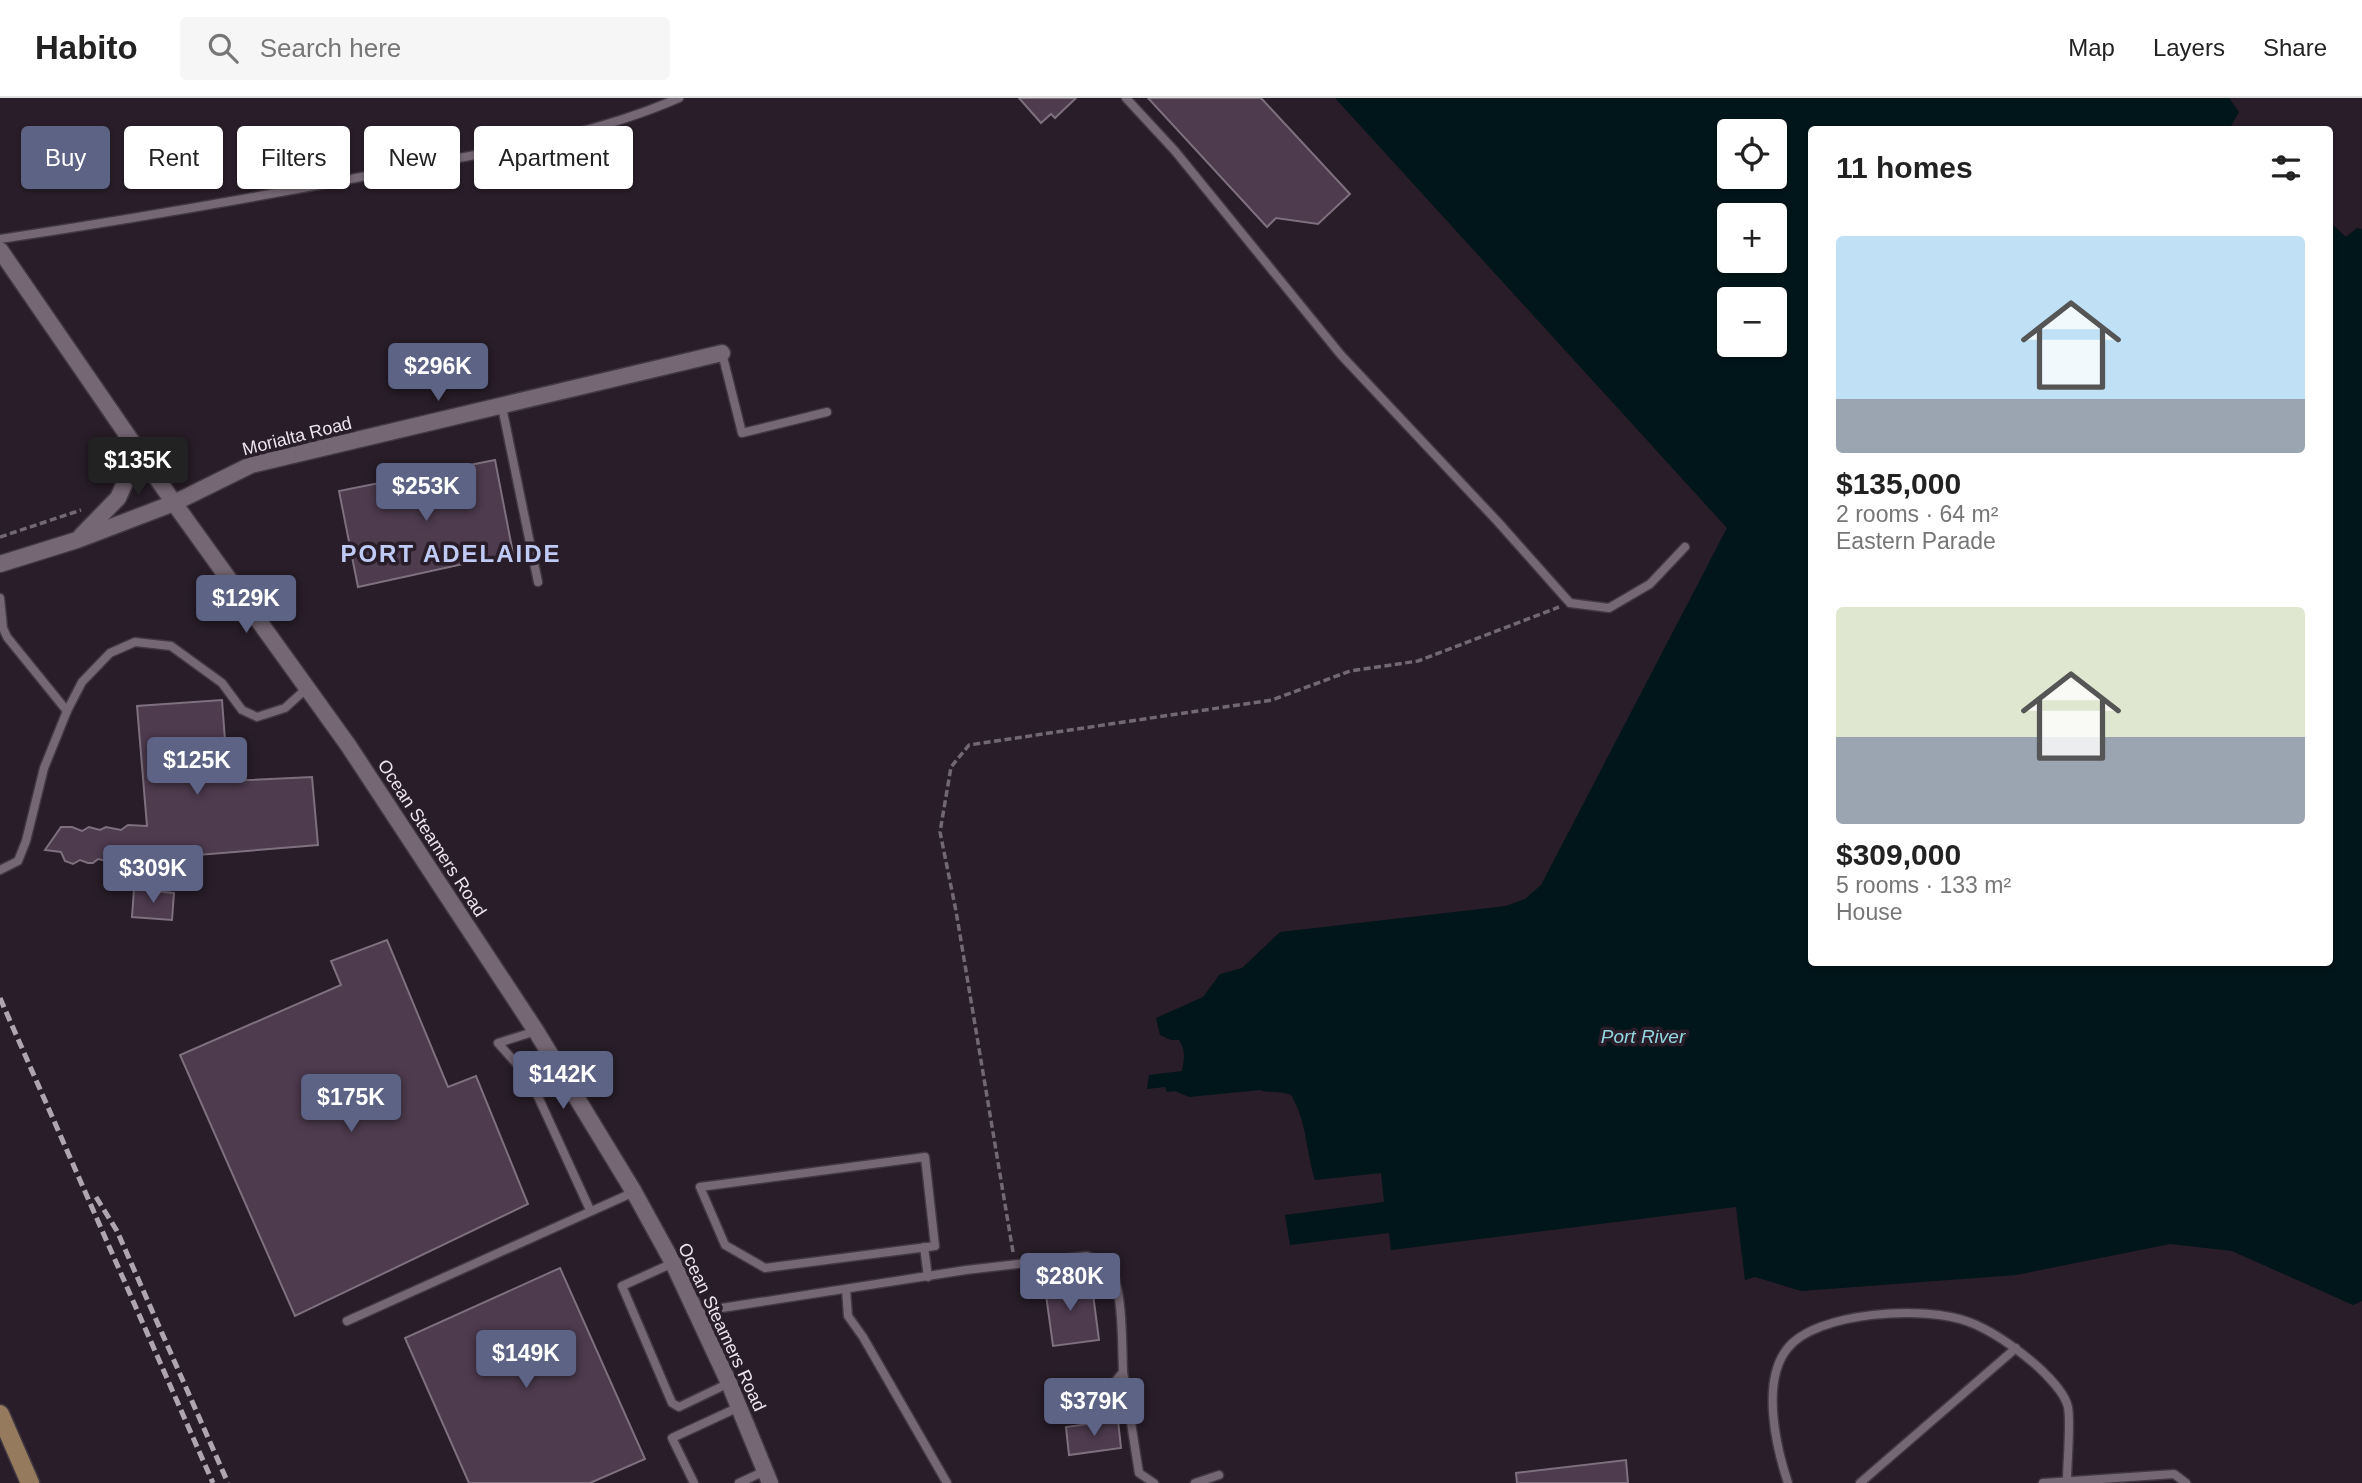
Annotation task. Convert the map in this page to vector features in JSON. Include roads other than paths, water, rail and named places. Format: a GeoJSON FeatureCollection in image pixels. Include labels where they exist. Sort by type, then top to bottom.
{"type":"FeatureCollection","features":[{"type":"Feature","properties":{"kind":"street","name":"Ocean Steamers Road"},"geometry":{"type":"LineString","coordinates":[[0,250],[174,503],[348,745],[536,1031],[634,1192],[673,1263],[729,1383],[768,1477]]}},
{"type":"Feature","properties":{"kind":"street","name":"Morialta Road"},"geometry":{"type":"LineString","coordinates":[[0,564],[77,540],[174,503],[251,465],[722,353]]}},
{"type":"Feature","properties":{"kind":"street"},"geometry":{"type":"LineString","coordinates":[[77,540],[118,498],[132,467],[124,430]]}},
{"type":"Feature","properties":{"kind":"street"},"geometry":{"type":"LineString","coordinates":[[0,1413],[30,1483]]}},
{"type":"Feature","properties":{"kind":"lane"},"geometry":{"type":"LineString","coordinates":[[0,239],[130,219],[488,152],[605,126],[679,98]]}},
{"type":"Feature","properties":{"kind":"lane"},"geometry":{"type":"LineString","coordinates":[[1126,98],[1175,151],[1341,355],[1570,603],[1609,608],[1650,584],[1685,547]]}},
{"type":"Feature","properties":{"kind":"lane"},"geometry":{"type":"LineString","coordinates":[[722,353],[743,433],[827,412]]}},
{"type":"Feature","properties":{"kind":"lane"},"geometry":{"type":"LineString","coordinates":[[502,407],[538,582]]}},
{"type":"Feature","properties":{"kind":"lane"},"geometry":{"type":"LineString","coordinates":[[0,598],[2,629],[67,711]]}},
{"type":"Feature","properties":{"kind":"lane"},"geometry":{"type":"LineString","coordinates":[[0,870],[18,861],[26,841],[44,768],[67,711],[82,682],[110,653],[135,642],[171,646],[213,676],[242,710],[257,717],[285,708],[307,688]]}},
{"type":"Feature","properties":{"kind":"lane"},"geometry":{"type":"LineString","coordinates":[[536,1031],[498,1044],[530,1079],[590,1210]]}},
{"type":"Feature","properties":{"kind":"lane"},"geometry":{"type":"LineString","coordinates":[[925,1157],[935,1246],[925,1247],[765,1268],[725,1245],[700,1187],[925,1157]]}},
{"type":"Feature","properties":{"kind":"lane"},"geometry":{"type":"LineString","coordinates":[[348,1321],[634,1192]]}},
{"type":"Feature","properties":{"kind":"lane"},"geometry":{"type":"LineString","coordinates":[[925,1247],[928,1278]]}},
{"type":"Feature","properties":{"kind":"lane"},"geometry":{"type":"LineString","coordinates":[[696,1312],[1015,1264],[1087,1256],[1099,1260],[1110,1269],[1116,1283],[1123,1372],[1139,1473],[1154,1483]]}},
{"type":"Feature","properties":{"kind":"lane"},"geometry":{"type":"LineString","coordinates":[[673,1263],[622,1286],[672,1403],[679,1407],[729,1383]]}},
{"type":"Feature","properties":{"kind":"lane"},"geometry":{"type":"LineString","coordinates":[[846,1289],[848,1316],[947,1483]]}},
{"type":"Feature","properties":{"kind":"lane"},"geometry":{"type":"LineString","coordinates":[[1788,1483],[1780,1460],[1773,1413],[1774,1380],[1786,1349],[1804,1333],[1826,1323],[1854,1316],[1923,1314],[1968,1321],[2016,1348],[2049,1376],[2068,1405],[2067,1481]]}},
{"type":"Feature","properties":{"kind":"lane"},"geometry":{"type":"LineString","coordinates":[[1860,1483],[2016,1348]]}},
{"type":"Feature","properties":{"kind":"lane"},"geometry":{"type":"LineString","coordinates":[[1082,1391],[1110,1388],[1123,1372]]}},
{"type":"Feature","properties":{"kind":"lane"},"geometry":{"type":"LineString","coordinates":[[694,1483],[672,1438],[739,1407]]}},
{"type":"Feature","properties":{"kind":"lane"},"geometry":{"type":"LineString","coordinates":[[2043,1483],[2174,1474],[2186,1483]]}},
{"type":"Feature","properties":{"kind":"lane"},"geometry":{"type":"LineString","coordinates":[[1195,1483],[1219,1475],[1214,1483]]}},
{"type":"Feature","properties":{"kind":"lane"},"geometry":{"type":"LineString","coordinates":[[739,1483],[768,1477]]}},
{"type":"Feature","properties":{"kind":"water","name":"Port River"},"geometry":{"type":"Polygon","coordinates":[[[1335,98],[2229,98],[2239,112],[2231,126],[1808,126],[1808,966],[2333,966],[2333,225],[2346,237],[2357,228],[2362,229],[2362,1301],[2353,1305],[2232,1251],[2170,1244],[2016,1275],[1801,1291],[1755,1277],[1745,1280],[1736,1207],[1391,1250],[1389,1233],[1290,1245],[1285,1215],[1384,1202],[1381,1173],[1315,1180],[1300,1115],[1291,1095],[1260,1090],[1189,1097],[1175,1091],[1167,1092],[1165,1087],[1147,1089],[1149,1075],[1182,1071],[1184,1051],[1181,1044],[1179,1040],[1160,1035],[1156,1018],[1203,997],[1220,974],[1242,968],[1280,932],[1506,906],[1525,899],[1541,885],[1727,528],[1335,98]]]}},
{"type":"Feature","properties":{"kind":"railway"},"geometry":{"type":"LineString","coordinates":[[0,998],[213,1483]]}},
{"type":"Feature","properties":{"kind":"railway"},"geometry":{"type":"LineString","coordinates":[[96,1197],[117,1231],[228,1483]]}},
{"type":"Feature","properties":{"kind":"district","name":"PORT ADELAIDE"},"geometry":{"type":"Point","coordinates":[451,554]}}]}
